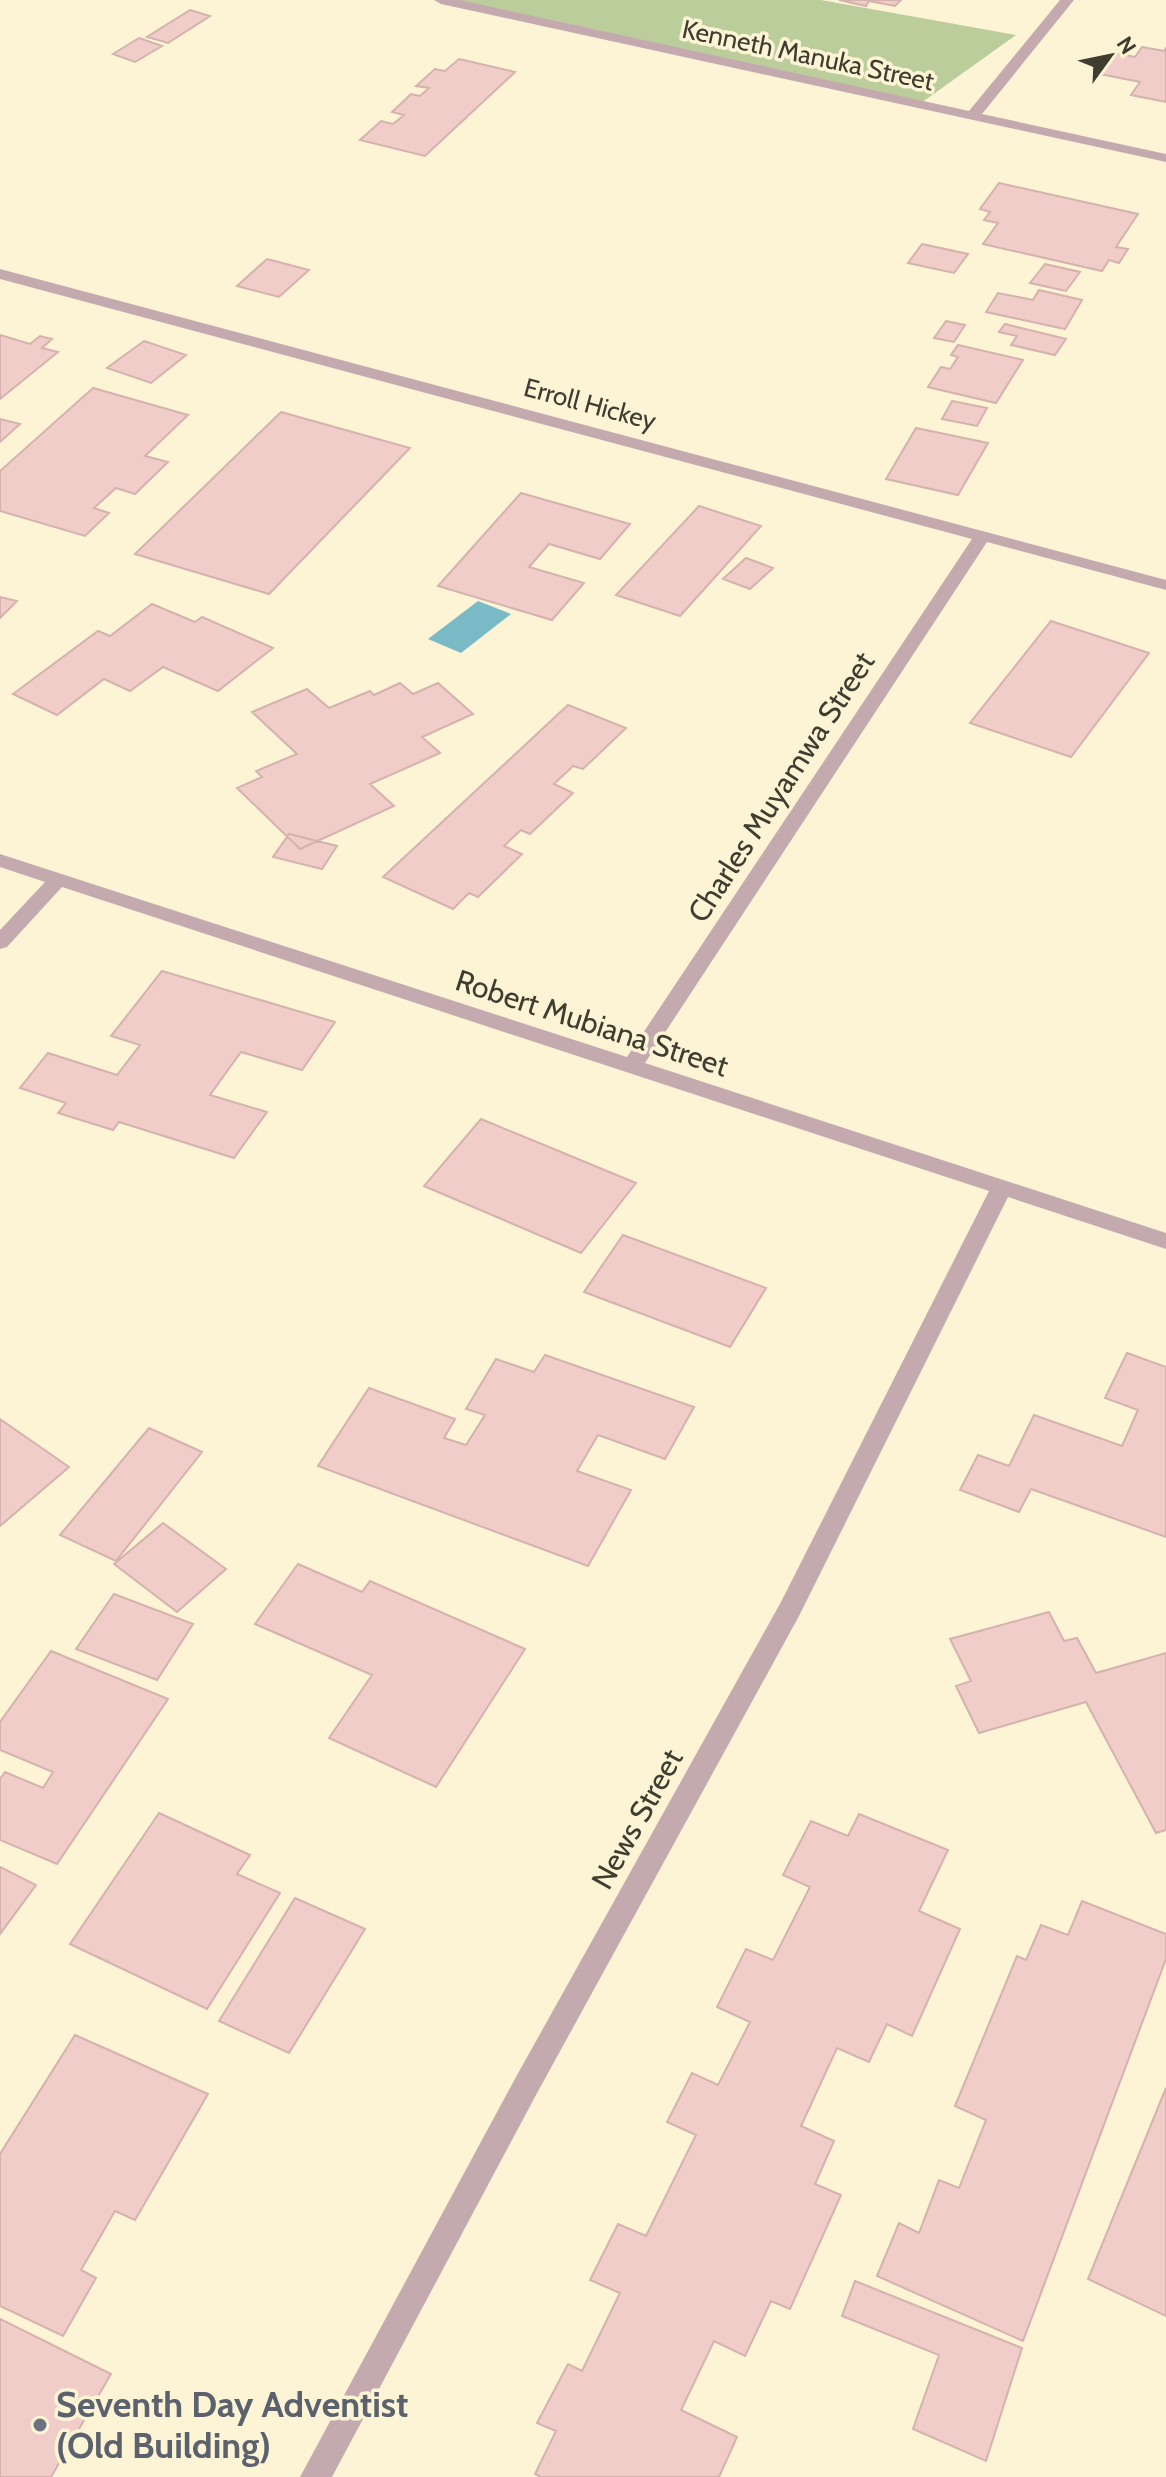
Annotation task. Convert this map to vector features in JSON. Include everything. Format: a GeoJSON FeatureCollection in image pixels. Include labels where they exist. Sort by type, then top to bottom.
{"type":"FeatureCollection","features":[{"type":"Feature","properties":{"kind":"street","name":"Kenneth Manuka Street"},"geometry":{"type":"LineString","coordinates":[[441,0],[1166,158]]}},
{"type":"Feature","properties":{"kind":"street"},"geometry":{"type":"LineString","coordinates":[[972,116],[1067,0]]}},
{"type":"Feature","properties":{"kind":"street","name":"Erroll Hickey"},"geometry":{"type":"LineString","coordinates":[[0,274],[1166,585]]}},
{"type":"Feature","properties":{"kind":"street","name":"Charles Muyamwa Street"},"geometry":{"type":"LineString","coordinates":[[631,1068],[981,538]]}},
{"type":"Feature","properties":{"kind":"street","name":"Robert Mubiana Street"},"geometry":{"type":"LineString","coordinates":[[0,860],[1166,1241]]}},
{"type":"Feature","properties":{"kind":"street"},"geometry":{"type":"LineString","coordinates":[[0,942],[58,880]]}},
{"type":"Feature","properties":{"kind":"street","name":"News Street"},"geometry":{"type":"LineString","coordinates":[[315,2477],[526,2086],[790,1609],[1003,1186]]}},
{"type":"Feature","properties":{"kind":"green space"},"geometry":{"type":"Polygon","coordinates":[[[458,0],[821,0],[1016,35],[921,103],[458,0]]]}},
{"type":"Feature","properties":{"kind":"water"},"geometry":{"type":"Polygon","coordinates":[[[478,601],[511,614],[461,653],[428,639],[478,601]]]}},
{"type":"Feature","properties":{"kind":"building"},"geometry":{"type":"Polygon","coordinates":[[[839,0],[901,0],[895,6],[869,1],[866,6],[839,0]]]}},
{"type":"Feature","properties":{"kind":"building"},"geometry":{"type":"Polygon","coordinates":[[[190,10],[210,16],[168,43],[147,37],[190,10]]]}},
{"type":"Feature","properties":{"kind":"building"},"geometry":{"type":"Polygon","coordinates":[[[139,38],[162,46],[135,62],[113,54],[139,38]]]}},
{"type":"Feature","properties":{"kind":"building"},"geometry":{"type":"Polygon","coordinates":[[[1142,47],[1164,51],[1166,48],[1166,102],[1131,95],[1140,82],[1095,73],[1111,52],[1135,57],[1142,47]]]}},
{"type":"Feature","properties":{"kind":"building"},"geometry":{"type":"Polygon","coordinates":[[[459,59],[515,72],[425,156],[360,140],[381,121],[393,124],[404,115],[392,112],[411,94],[420,96],[429,88],[416,86],[435,69],[445,71],[459,59]]]}},
{"type":"Feature","properties":{"kind":"building"},"geometry":{"type":"Polygon","coordinates":[[[999,183],[1138,214],[1116,247],[1128,249],[1119,263],[1109,260],[1102,271],[983,244],[998,223],[984,220],[990,212],[980,209],[999,183]]]}},
{"type":"Feature","properties":{"kind":"building"},"geometry":{"type":"Polygon","coordinates":[[[922,244],[968,254],[954,273],[908,263],[922,244]]]}},
{"type":"Feature","properties":{"kind":"building"},"geometry":{"type":"Polygon","coordinates":[[[267,259],[309,270],[279,297],[237,286],[267,259]]]}},
{"type":"Feature","properties":{"kind":"building"},"geometry":{"type":"Polygon","coordinates":[[[1045,264],[1080,272],[1066,291],[1030,283],[1045,264]]]}},
{"type":"Feature","properties":{"kind":"building"},"geometry":{"type":"Polygon","coordinates":[[[1039,290],[1082,300],[1065,329],[986,312],[998,293],[1033,300],[1039,290]]]}},
{"type":"Feature","properties":{"kind":"building"},"geometry":{"type":"Polygon","coordinates":[[[946,321],[965,325],[954,342],[934,338],[946,321]]]}},
{"type":"Feature","properties":{"kind":"building"},"geometry":{"type":"Polygon","coordinates":[[[1005,324],[1066,339],[1055,355],[1011,345],[1017,336],[999,332],[1005,324]]]}},
{"type":"Feature","properties":{"kind":"building"},"geometry":{"type":"Polygon","coordinates":[[[0,335],[30,344],[40,336],[52,339],[42,348],[58,352],[0,399],[0,335]]]}},
{"type":"Feature","properties":{"kind":"building"},"geometry":{"type":"Polygon","coordinates":[[[144,341],[186,355],[151,383],[107,368],[144,341]]]}},
{"type":"Feature","properties":{"kind":"building"},"geometry":{"type":"Polygon","coordinates":[[[958,345],[1023,360],[996,403],[928,387],[941,367],[950,369],[958,357],[951,355],[958,345]]]}},
{"type":"Feature","properties":{"kind":"building"},"geometry":{"type":"Polygon","coordinates":[[[93,388],[188,415],[145,456],[168,462],[135,494],[116,488],[94,508],[109,513],[85,536],[0,511],[0,471],[93,388]]]}},
{"type":"Feature","properties":{"kind":"building"},"geometry":{"type":"Polygon","coordinates":[[[952,401],[987,408],[977,426],[942,419],[952,401]]]}},
{"type":"Feature","properties":{"kind":"building"},"geometry":{"type":"Polygon","coordinates":[[[281,412],[410,448],[269,594],[135,554],[281,412]]]}},
{"type":"Feature","properties":{"kind":"building"},"geometry":{"type":"Polygon","coordinates":[[[0,419],[20,424],[0,442],[0,419]]]}},
{"type":"Feature","properties":{"kind":"building"},"geometry":{"type":"Polygon","coordinates":[[[916,428],[988,443],[958,495],[886,479],[916,428]]]}},
{"type":"Feature","properties":{"kind":"building"},"geometry":{"type":"Polygon","coordinates":[[[521,493],[630,524],[600,559],[549,544],[529,567],[584,583],[552,620],[438,586],[521,493]]]}},
{"type":"Feature","properties":{"kind":"building"},"geometry":{"type":"Polygon","coordinates":[[[699,506],[761,526],[680,616],[616,595],[699,506]]]}},
{"type":"Feature","properties":{"kind":"building"},"geometry":{"type":"Polygon","coordinates":[[[746,558],[773,568],[750,589],[723,579],[746,558]]]}},
{"type":"Feature","properties":{"kind":"building"},"geometry":{"type":"Polygon","coordinates":[[[0,597],[17,601],[0,618],[0,597]]]}},
{"type":"Feature","properties":{"kind":"building"},"geometry":{"type":"Polygon","coordinates":[[[152,604],[195,622],[202,617],[273,648],[218,691],[163,667],[130,691],[104,679],[57,715],[13,694],[98,631],[110,636],[152,604]]]}},
{"type":"Feature","properties":{"kind":"building"},"geometry":{"type":"Polygon","coordinates":[[[1051,621],[1149,653],[1071,757],[970,723],[1051,621]]]}},
{"type":"Feature","properties":{"kind":"building"},"geometry":{"type":"Polygon","coordinates":[[[400,683],[413,694],[438,683],[473,714],[422,737],[440,753],[370,784],[394,806],[300,849],[237,788],[262,777],[256,771],[297,754],[252,712],[307,689],[329,708],[370,691],[374,695],[400,683]]]}},
{"type":"Feature","properties":{"kind":"building"},"geometry":{"type":"Polygon","coordinates":[[[568,705],[626,728],[583,769],[573,766],[554,784],[573,793],[530,834],[521,830],[504,846],[522,854],[478,897],[469,893],[453,909],[383,877],[568,705]]]}},
{"type":"Feature","properties":{"kind":"building"},"geometry":{"type":"Polygon","coordinates":[[[289,834],[337,846],[322,869],[273,857],[289,834]]]}},
{"type":"Feature","properties":{"kind":"building"},"geometry":{"type":"Polygon","coordinates":[[[162,971],[335,1022],[302,1070],[241,1052],[210,1095],[267,1112],[234,1158],[119,1122],[113,1130],[58,1113],[66,1103],[20,1088],[48,1053],[117,1075],[140,1045],[111,1036],[162,971]]]}},
{"type":"Feature","properties":{"kind":"building"},"geometry":{"type":"Polygon","coordinates":[[[481,1119],[636,1183],[581,1253],[424,1186],[481,1119]]]}},
{"type":"Feature","properties":{"kind":"building"},"geometry":{"type":"Polygon","coordinates":[[[623,1235],[766,1288],[730,1347],[584,1292],[623,1235]]]}},
{"type":"Feature","properties":{"kind":"building"},"geometry":{"type":"Polygon","coordinates":[[[1127,1353],[1166,1367],[1166,1537],[1031,1489],[1019,1512],[960,1490],[978,1455],[1009,1466],[1034,1415],[1122,1446],[1138,1410],[1105,1398],[1127,1353]]]}},
{"type":"Feature","properties":{"kind":"building"},"geometry":{"type":"Polygon","coordinates":[[[545,1355],[694,1407],[665,1459],[598,1435],[577,1471],[631,1490],[588,1566],[318,1466],[369,1388],[455,1419],[444,1438],[466,1445],[485,1415],[466,1409],[496,1359],[534,1372],[545,1355]]]}},
{"type":"Feature","properties":{"kind":"building"},"geometry":{"type":"Polygon","coordinates":[[[0,1419],[69,1467],[0,1526],[0,1419]]]}},
{"type":"Feature","properties":{"kind":"building"},"geometry":{"type":"Polygon","coordinates":[[[149,1428],[202,1452],[116,1561],[60,1535],[149,1428]]]}},
{"type":"Feature","properties":{"kind":"building"},"geometry":{"type":"Polygon","coordinates":[[[163,1523],[226,1569],[177,1612],[114,1564],[163,1523]]]}},
{"type":"Feature","properties":{"kind":"building"},"geometry":{"type":"Polygon","coordinates":[[[298,1564],[362,1592],[370,1581],[525,1649],[436,1787],[329,1738],[372,1675],[255,1624],[298,1564]]]}},
{"type":"Feature","properties":{"kind":"building"},"geometry":{"type":"Polygon","coordinates":[[[114,1594],[193,1624],[157,1680],[76,1649],[114,1594]]]}},
{"type":"Feature","properties":{"kind":"building"},"geometry":{"type":"Polygon","coordinates":[[[1049,1612],[1064,1641],[1077,1638],[1096,1673],[1166,1653],[1166,1830],[1156,1833],[1086,1702],[979,1733],[956,1686],[971,1681],[950,1639],[1049,1612]]]}},
{"type":"Feature","properties":{"kind":"building"},"geometry":{"type":"Polygon","coordinates":[[[51,1651],[168,1699],[57,1864],[0,1840],[0,1779],[5,1772],[43,1788],[53,1772],[0,1750],[0,1722],[51,1651]]]}},
{"type":"Feature","properties":{"kind":"building"},"geometry":{"type":"Polygon","coordinates":[[[159,1813],[250,1855],[237,1874],[280,1893],[207,2009],[70,1944],[159,1813]]]}},
{"type":"Feature","properties":{"kind":"building"},"geometry":{"type":"Polygon","coordinates":[[[859,1814],[948,1850],[919,1911],[960,1929],[912,2036],[887,2024],[869,2062],[837,2048],[801,2126],[834,2141],[815,2184],[841,2195],[790,2309],[771,2301],[745,2356],[714,2341],[681,2410],[737,2437],[719,2477],[541,2477],[535,2474],[556,2431],[537,2423],[568,2364],[582,2371],[620,2293],[590,2280],[618,2224],[646,2236],[696,2135],[667,2122],[692,2073],[718,2085],[750,2022],[717,2007],[746,1949],[773,1960],[810,1887],[783,1875],[811,1821],[848,1836],[859,1814]]]}},
{"type":"Feature","properties":{"kind":"building"},"geometry":{"type":"Polygon","coordinates":[[[0,1867],[36,1885],[0,1934],[0,1867]]]}},
{"type":"Feature","properties":{"kind":"building"},"geometry":{"type":"Polygon","coordinates":[[[295,1898],[365,1929],[289,2053],[219,2021],[295,1898]]]}},
{"type":"Feature","properties":{"kind":"building"},"geometry":{"type":"Polygon","coordinates":[[[1082,1901],[1166,1934],[1166,1959],[1023,2341],[877,2276],[899,2223],[919,2233],[939,2180],[959,2188],[986,2120],[955,2106],[1017,1956],[1026,1960],[1041,1925],[1068,1935],[1082,1901]]]}},
{"type":"Feature","properties":{"kind":"building"},"geometry":{"type":"Polygon","coordinates":[[[75,2035],[208,2094],[135,2220],[115,2211],[81,2270],[96,2278],[63,2336],[0,2306],[0,2154],[75,2035]]]}},
{"type":"Feature","properties":{"kind":"building"},"geometry":{"type":"Polygon","coordinates":[[[1166,2088],[1166,2316],[1088,2279],[1166,2088]]]}},
{"type":"Feature","properties":{"kind":"building"},"geometry":{"type":"Polygon","coordinates":[[[855,2281],[1022,2348],[986,2461],[913,2429],[939,2355],[842,2316],[855,2281]]]}},
{"type":"Feature","properties":{"kind":"building","name":"Seventh Day Adventist (Old Building)"},"geometry":{"type":"Polygon","coordinates":[[[0,2319],[111,2374],[51,2477],[0,2477],[0,2319]]]}},
{"type":"Feature","properties":{"kind":"place","name":"Seventh Day Adventist (Old Building)"},"geometry":{"type":"Point","coordinates":[40,2425]}}]}
